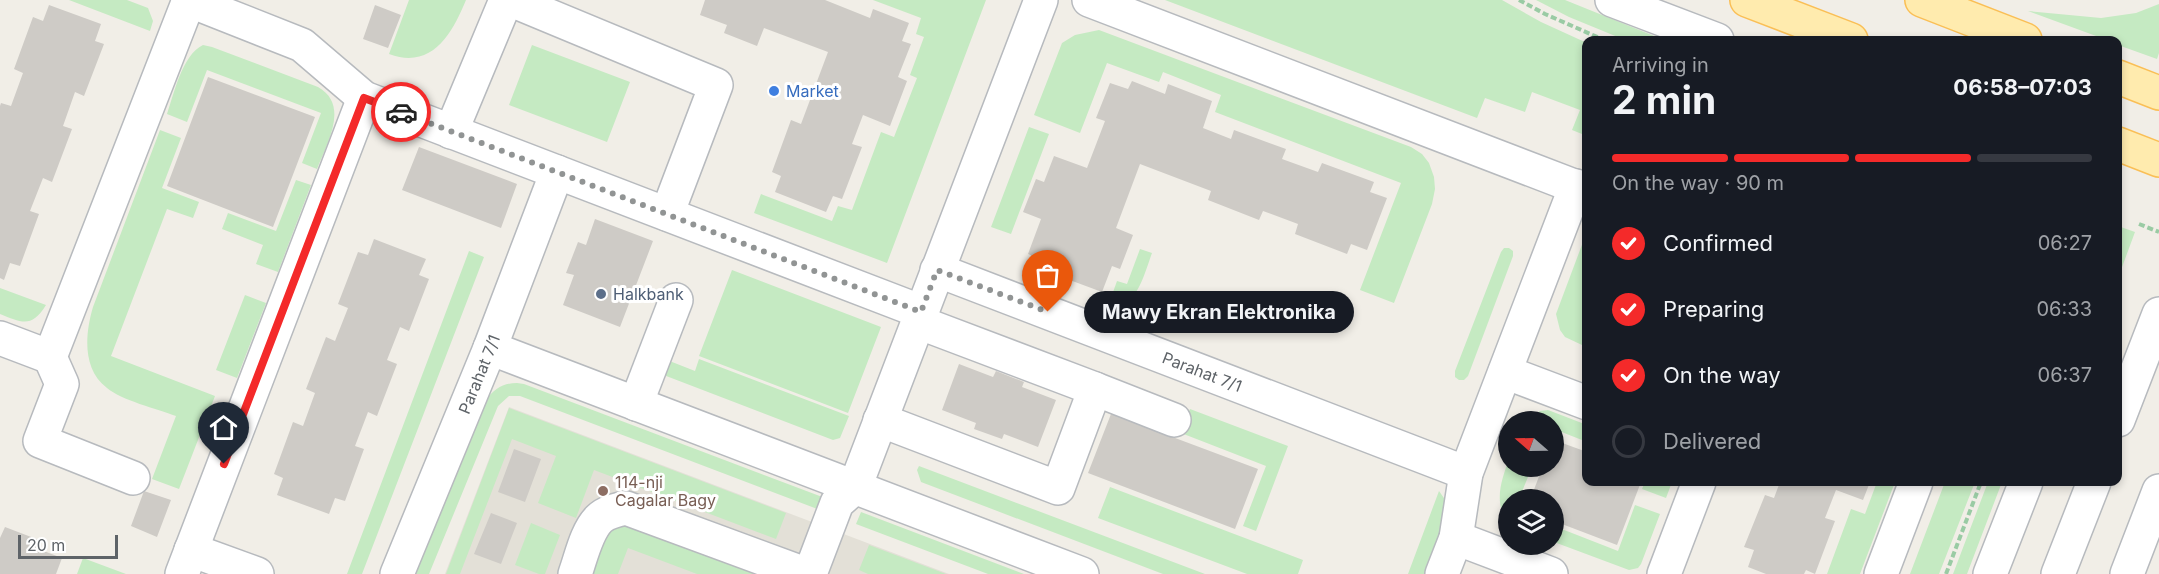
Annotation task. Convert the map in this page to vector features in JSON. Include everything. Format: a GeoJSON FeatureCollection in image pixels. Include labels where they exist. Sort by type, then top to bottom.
{"type":"FeatureCollection","features":[{"type":"Feature","properties":{"kind":"main road"},"geometry":{"type":"LineString","coordinates":[[1747,0],[1841,36]]}},
{"type":"Feature","properties":{"kind":"main road"},"geometry":{"type":"LineString","coordinates":[[1922,0],[2015,36]]}},
{"type":"Feature","properties":{"kind":"main road"},"geometry":{"type":"LineString","coordinates":[[2122,79],[2159,93]]}},
{"type":"Feature","properties":{"kind":"main road"},"geometry":{"type":"LineString","coordinates":[[2122,146],[2159,160]]}},
{"type":"Feature","properties":{"kind":"street"},"geometry":{"type":"LineString","coordinates":[[133,478],[40,441],[62,384],[50,357],[188,0],[303,45],[364,98],[667,214],[1174,420]]}},
{"type":"Feature","properties":{"kind":"street"},"geometry":{"type":"LineString","coordinates":[[451,132],[506,0]]}},
{"type":"Feature","properties":{"kind":"street"},"geometry":{"type":"LineString","coordinates":[[511,0],[716,85],[667,214]]}},
{"type":"Feature","properties":{"kind":"street"},"geometry":{"type":"LineString","coordinates":[[810,574],[837,503],[855,487],[1041,0]]}},
{"type":"Feature","properties":{"kind":"street"},"geometry":{"type":"LineString","coordinates":[[1089,0],[1581,188],[1466,472],[1456,538],[1442,574]]}},
{"type":"Feature","properties":{"kind":"street"},"geometry":{"type":"LineString","coordinates":[[1612,0],[1706,36]]}},
{"type":"Feature","properties":{"kind":"street"},"geometry":{"type":"LineString","coordinates":[[257,574],[186,562],[364,98]]}},
{"type":"Feature","properties":{"kind":"street","name":"Parahat 7/1"},"geometry":{"type":"LineString","coordinates":[[397,574],[490,348],[557,172]]}},
{"type":"Feature","properties":{"kind":"street","name":"Parahat 7/1"},"geometry":{"type":"LineString","coordinates":[[937,270],[1466,472]]}},
{"type":"Feature","properties":{"kind":"street"},"geometry":{"type":"LineString","coordinates":[[636,404],[676,300]]}},
{"type":"Feature","properties":{"kind":"street"},"geometry":{"type":"LineString","coordinates":[[2122,410],[2159,314]]}},
{"type":"Feature","properties":{"kind":"street"},"geometry":{"type":"LineString","coordinates":[[0,338],[50,357]]}},
{"type":"Feature","properties":{"kind":"street"},"geometry":{"type":"LineString","coordinates":[[490,348],[1082,574]]}},
{"type":"Feature","properties":{"kind":"street"},"geometry":{"type":"LineString","coordinates":[[1505,372],[1582,401]]}},
{"type":"Feature","properties":{"kind":"street"},"geometry":{"type":"LineString","coordinates":[[880,420],[1058,488],[1095,389]]}},
{"type":"Feature","properties":{"kind":"street"},"geometry":{"type":"LineString","coordinates":[[1664,574],[1697,486]]}},
{"type":"Feature","properties":{"kind":"street"},"geometry":{"type":"LineString","coordinates":[[1881,574],[1914,486]]}},
{"type":"Feature","properties":{"kind":"street"},"geometry":{"type":"LineString","coordinates":[[1990,574],[2024,486]]}},
{"type":"Feature","properties":{"kind":"street"},"geometry":{"type":"LineString","coordinates":[[2058,574],[2092,486]]}},
{"type":"Feature","properties":{"kind":"street"},"geometry":{"type":"LineString","coordinates":[[2127,574],[2159,491]]}},
{"type":"Feature","properties":{"kind":"street"},"geometry":{"type":"LineString","coordinates":[[575,574],[591,532],[599,519],[612,511],[626,508],[805,574]]}},
{"type":"Feature","properties":{"kind":"street"},"geometry":{"type":"LineString","coordinates":[[1456,538],[1551,574]]}},
{"type":"Feature","properties":{"kind":"path"},"geometry":{"type":"LineString","coordinates":[[1519,0],[1555,20],[1594,36]]}},
{"type":"Feature","properties":{"kind":"path"},"geometry":{"type":"LineString","coordinates":[[2139,224],[2159,232]]}},
{"type":"Feature","properties":{"kind":"path"},"geometry":{"type":"LineString","coordinates":[[1946,574],[1979,486]]}},
{"type":"Feature","properties":{"kind":"shaded area","name":"114-nji Cagalar Bagy"},"geometry":{"type":"Polygon","coordinates":[[[509,407],[949,574],[445,574],[509,407]]]}},
{"type":"Feature","properties":{"kind":"green space"},"geometry":{"type":"Polygon","coordinates":[[[69,0],[127,0],[148,8],[153,21],[150,31],[69,0]]]}},
{"type":"Feature","properties":{"kind":"green space"},"geometry":{"type":"Polygon","coordinates":[[[409,0],[466,0],[454,25],[438,46],[429,53],[404,58],[389,54],[409,0]]]}},
{"type":"Feature","properties":{"kind":"green space"},"geometry":{"type":"Polygon","coordinates":[[[873,0],[986,0],[887,263],[754,213],[761,194],[832,221],[838,206],[852,210],[881,132],[894,137],[917,78],[910,75],[924,37],[916,34],[921,18],[873,0]]]}},
{"type":"Feature","properties":{"kind":"green space"},"geometry":{"type":"Polygon","coordinates":[[[1165,0],[1502,0],[1541,22],[1582,41],[1582,134],[1572,130],[1580,110],[1532,92],[1525,112],[1485,98],[1477,118],[1165,0]]]}},
{"type":"Feature","properties":{"kind":"green space"},"geometry":{"type":"Polygon","coordinates":[[[1536,0],[1565,0],[1654,36],[1615,36],[1569,17],[1536,0]]]}},
{"type":"Feature","properties":{"kind":"green space"},"geometry":{"type":"Polygon","coordinates":[[[2159,4],[2157,59],[2122,46],[2122,36],[2096,36],[2028,11],[2101,18],[2136,13],[2159,4]]]}},
{"type":"Feature","properties":{"kind":"green space"},"geometry":{"type":"Polygon","coordinates":[[[1099,30],[1411,147],[1422,154],[1429,163],[1435,189],[1432,204],[1394,303],[1360,290],[1401,183],[1215,112],[1221,95],[1163,72],[1159,82],[1107,63],[1080,133],[1034,115],[1062,43],[1075,35],[1099,30]]]}},
{"type":"Feature","properties":{"kind":"green space"},"geometry":{"type":"Polygon","coordinates":[[[203,45],[318,87],[328,95],[333,104],[333,125],[317,169],[302,163],[321,113],[207,70],[187,122],[167,114],[184,66],[196,50],[203,45]]]}},
{"type":"Feature","properties":{"kind":"green space"},"geometry":{"type":"Polygon","coordinates":[[[532,45],[630,82],[607,142],[509,105],[532,45]]]}},
{"type":"Feature","properties":{"kind":"green space"},"geometry":{"type":"Polygon","coordinates":[[[1029,127],[1049,134],[1011,234],[991,227],[1029,127]]]}},
{"type":"Feature","properties":{"kind":"green space"},"geometry":{"type":"Polygon","coordinates":[[[160,130],[181,138],[162,188],[199,202],[193,218],[167,209],[111,356],[215,396],[179,489],[152,479],[176,416],[130,400],[107,388],[93,371],[89,361],[87,339],[93,307],[160,130]]]}},
{"type":"Feature","properties":{"kind":"green space"},"geometry":{"type":"Polygon","coordinates":[[[296,180],[311,185],[278,272],[256,264],[263,245],[222,229],[228,213],[276,231],[296,180]]]}},
{"type":"Feature","properties":{"kind":"green space"},"geometry":{"type":"Polygon","coordinates":[[[2122,227],[2135,232],[2122,267],[2122,227]]]}},
{"type":"Feature","properties":{"kind":"green space"},"geometry":{"type":"Polygon","coordinates":[[[1582,245],[1582,345],[1565,337],[1560,330],[1556,314],[1582,245]]]}},
{"type":"Feature","properties":{"kind":"green space"},"geometry":{"type":"Polygon","coordinates":[[[1504,248],[1513,251],[1513,256],[1468,376],[1464,380],[1459,380],[1455,377],[1455,371],[1504,248]]]}},
{"type":"Feature","properties":{"kind":"green space"},"geometry":{"type":"Polygon","coordinates":[[[1140,249],[1152,253],[1140,285],[1125,305],[1118,310],[1107,309],[1117,281],[1127,284],[1140,249]]]}},
{"type":"Feature","properties":{"kind":"green space"},"geometry":{"type":"Polygon","coordinates":[[[469,251],[484,257],[362,574],[347,574],[469,251]]]}},
{"type":"Feature","properties":{"kind":"green space"},"geometry":{"type":"Polygon","coordinates":[[[732,270],[881,327],[848,413],[699,356],[732,270]]]}},
{"type":"Feature","properties":{"kind":"green space"},"geometry":{"type":"Polygon","coordinates":[[[0,288],[46,305],[36,317],[26,322],[8,317],[0,314],[0,288]]]}},
{"type":"Feature","properties":{"kind":"green space"},"geometry":{"type":"Polygon","coordinates":[[[245,295],[266,303],[237,378],[216,370],[245,295]]]}},
{"type":"Feature","properties":{"kind":"green space"},"geometry":{"type":"Polygon","coordinates":[[[699,359],[849,416],[840,438],[833,440],[661,374],[667,360],[695,371],[699,359]]]}},
{"type":"Feature","properties":{"kind":"green space"},"geometry":{"type":"Polygon","coordinates":[[[517,383],[825,498],[820,510],[520,396],[509,396],[498,406],[429,574],[415,574],[486,400],[499,387],[517,383]]]}},
{"type":"Feature","properties":{"kind":"green space"},"geometry":{"type":"Polygon","coordinates":[[[509,408],[786,513],[776,539],[594,470],[576,518],[538,503],[556,456],[512,439],[460,574],[446,574],[509,408]]]}},
{"type":"Feature","properties":{"kind":"green space"},"geometry":{"type":"Polygon","coordinates":[[[1190,409],[1288,446],[1256,531],[1243,526],[1266,466],[1181,433],[1190,409]]]}},
{"type":"Feature","properties":{"kind":"green space"},"geometry":{"type":"Polygon","coordinates":[[[1564,416],[1582,423],[1582,440],[1564,433],[1564,416]]]}},
{"type":"Feature","properties":{"kind":"green space"},"geometry":{"type":"Polygon","coordinates":[[[919,466],[1205,574],[1163,574],[921,482],[917,470],[919,466]]]}},
{"type":"Feature","properties":{"kind":"green space"},"geometry":{"type":"Polygon","coordinates":[[[1503,477],[1528,477],[1523,489],[1500,489],[1503,477]]]}},
{"type":"Feature","properties":{"kind":"green space"},"geometry":{"type":"Polygon","coordinates":[[[1643,486],[1670,486],[1666,498],[1642,489],[1643,486]]]}},
{"type":"Feature","properties":{"kind":"green space"},"geometry":{"type":"Polygon","coordinates":[[[1876,486],[1893,486],[1860,574],[1827,574],[1851,509],[1865,514],[1876,486]]]}},
{"type":"Feature","properties":{"kind":"green space"},"geometry":{"type":"Polygon","coordinates":[[[1943,486],[1973,486],[1939,574],[1910,574],[1943,486]]]}},
{"type":"Feature","properties":{"kind":"green space"},"geometry":{"type":"Polygon","coordinates":[[[1986,486],[2000,486],[1967,574],[1953,574],[1986,486]]]}},
{"type":"Feature","properties":{"kind":"green space"},"geometry":{"type":"Polygon","coordinates":[[[1110,487],[1303,560],[1298,574],[1247,574],[1098,518],[1110,487]]]}},
{"type":"Feature","properties":{"kind":"green space"},"geometry":{"type":"Polygon","coordinates":[[[1439,491],[1446,501],[1448,515],[1425,574],[1408,574],[1439,491]]]}},
{"type":"Feature","properties":{"kind":"green space"},"geometry":{"type":"Polygon","coordinates":[[[1635,505],[1660,514],[1641,564],[1638,568],[1629,570],[1564,546],[1564,530],[1618,551],[1635,505]]]}},
{"type":"Feature","properties":{"kind":"green space"},"geometry":{"type":"Polygon","coordinates":[[[861,512],[1024,574],[988,574],[856,524],[861,512]]]}},
{"type":"Feature","properties":{"kind":"green space"},"geometry":{"type":"Polygon","coordinates":[[[531,523],[560,535],[545,574],[515,565],[531,523]]]}},
{"type":"Feature","properties":{"kind":"green space"},"geometry":{"type":"Polygon","coordinates":[[[622,523],[763,574],[697,574],[628,548],[618,574],[590,574],[607,532],[622,523]]]}},
{"type":"Feature","properties":{"kind":"green space"},"geometry":{"type":"Polygon","coordinates":[[[869,545],[946,574],[868,574],[859,570],[869,545]]]}},
{"type":"Feature","properties":{"kind":"green space"},"geometry":{"type":"Polygon","coordinates":[[[83,558],[126,574],[77,574],[83,558]]]}},
{"type":"Feature","properties":{"kind":"building"},"geometry":{"type":"Polygon","coordinates":[[[705,0],[825,0],[870,18],[873,9],[909,23],[902,41],[911,44],[898,77],[907,81],[890,126],[863,115],[852,144],[862,147],[842,199],[833,196],[826,212],[775,192],[781,176],[772,172],[791,120],[801,124],[828,52],[764,28],[757,46],[724,33],[727,25],[700,15],[705,0]]]}},
{"type":"Feature","properties":{"kind":"building"},"geometry":{"type":"Polygon","coordinates":[[[49,5],[101,24],[95,41],[104,44],[84,96],[75,92],[63,126],[72,129],[52,182],[43,178],[30,211],[39,214],[20,266],[10,263],[4,280],[0,278],[0,106],[1,103],[11,106],[23,73],[14,69],[33,17],[43,21],[49,5]]]}},
{"type":"Feature","properties":{"kind":"building"},"geometry":{"type":"Polygon","coordinates":[[[375,5],[401,15],[388,48],[363,39],[375,5]]]}},
{"type":"Feature","properties":{"kind":"building"},"geometry":{"type":"Polygon","coordinates":[[[208,77],[315,117],[273,227],[167,186],[208,77]]]}},
{"type":"Feature","properties":{"kind":"building"},"geometry":{"type":"Polygon","coordinates":[[[1132,81],[1165,94],[1168,84],[1212,101],[1203,128],[1231,139],[1234,130],[1286,149],[1282,159],[1318,172],[1322,163],[1374,182],[1370,192],[1387,198],[1367,250],[1351,244],[1347,254],[1295,234],[1298,224],[1263,211],[1259,220],[1208,200],[1211,191],[1140,164],[1116,228],[1133,235],[1120,269],[1112,266],[1102,292],[1067,279],[1063,288],[1028,275],[1035,257],[1028,254],[1041,219],[1023,212],[1036,179],[1044,182],[1054,156],[1087,168],[1105,121],[1096,118],[1110,83],[1128,89],[1132,81]]]}},
{"type":"Feature","properties":{"kind":"building"},"geometry":{"type":"Polygon","coordinates":[[[419,147],[517,184],[501,228],[402,190],[419,147]]]}},
{"type":"Feature","properties":{"kind":"building"},"geometry":{"type":"Polygon","coordinates":[[[595,219],[653,241],[620,327],[563,305],[574,275],[566,273],[578,242],[586,245],[595,219]]]}},
{"type":"Feature","properties":{"kind":"building"},"geometry":{"type":"Polygon","coordinates":[[[374,239],[426,259],[419,275],[429,279],[409,331],[400,327],[387,360],[397,364],[377,416],[368,412],[355,446],[364,449],[345,501],[335,498],[329,514],[277,495],[283,478],[274,474],[293,422],[303,426],[315,393],[306,389],[326,337],[335,341],[348,308],[338,304],[358,252],[368,255],[374,239]]]}},
{"type":"Feature","properties":{"kind":"building"},"geometry":{"type":"Polygon","coordinates":[[[959,364],[993,377],[996,371],[1024,382],[1022,387],[1056,400],[1038,447],[1004,434],[1002,439],[974,429],[976,423],[942,410],[959,364]]]}},
{"type":"Feature","properties":{"kind":"building"},"geometry":{"type":"Polygon","coordinates":[[[1111,414],[1258,469],[1235,529],[1088,473],[1111,414]]]}},
{"type":"Feature","properties":{"kind":"building"},"geometry":{"type":"Polygon","coordinates":[[[1564,444],[1582,450],[1582,486],[1639,486],[1617,545],[1564,525],[1564,489],[1534,489],[1539,477],[1564,477],[1564,444]]]}},
{"type":"Feature","properties":{"kind":"building"},"geometry":{"type":"Polygon","coordinates":[[[514,449],[541,459],[525,502],[498,492],[514,449]]]}},
{"type":"Feature","properties":{"kind":"building"},"geometry":{"type":"Polygon","coordinates":[[[1778,486],[1868,486],[1863,500],[1836,490],[1825,518],[1835,521],[1815,574],[1806,570],[1804,574],[1766,574],[1748,567],[1754,550],[1744,547],[1765,495],[1774,498],[1778,486]]]}},
{"type":"Feature","properties":{"kind":"building"},"geometry":{"type":"Polygon","coordinates":[[[144,491],[171,500],[157,537],[131,526],[144,491]]]}},
{"type":"Feature","properties":{"kind":"building"},"geometry":{"type":"Polygon","coordinates":[[[491,513],[517,523],[501,564],[474,554],[491,513]]]}},
{"type":"Feature","properties":{"kind":"building"},"geometry":{"type":"Polygon","coordinates":[[[5,527],[39,540],[36,548],[62,558],[56,574],[0,574],[0,538],[5,527]]]}},
{"type":"Feature","properties":{"kind":"way so far"},"geometry":{"type":"LineString","coordinates":[[401,112],[921,312],[937,270],[1048,312]]}},
{"type":"Feature","properties":{"kind":"place","name":"Market"},"geometry":{"type":"Point","coordinates":[774,91]}},
{"type":"Feature","properties":{"kind":"place","name":"Halkbank"},"geometry":{"type":"Point","coordinates":[601,294]}},
{"type":"Feature","properties":{"kind":"place","name":"Mawy Ekran Elektronika"},"geometry":{"type":"Point","coordinates":[1048,312]}},
{"type":"Feature","properties":{"kind":"place","name":"114-nji Cagalar Bagy"},"geometry":{"type":"Point","coordinates":[603,491]}},
{"type":"Feature","properties":{"kind":"route"},"geometry":{"type":"LineString","coordinates":[[224,464],[364,98],[401,112]]}}]}
